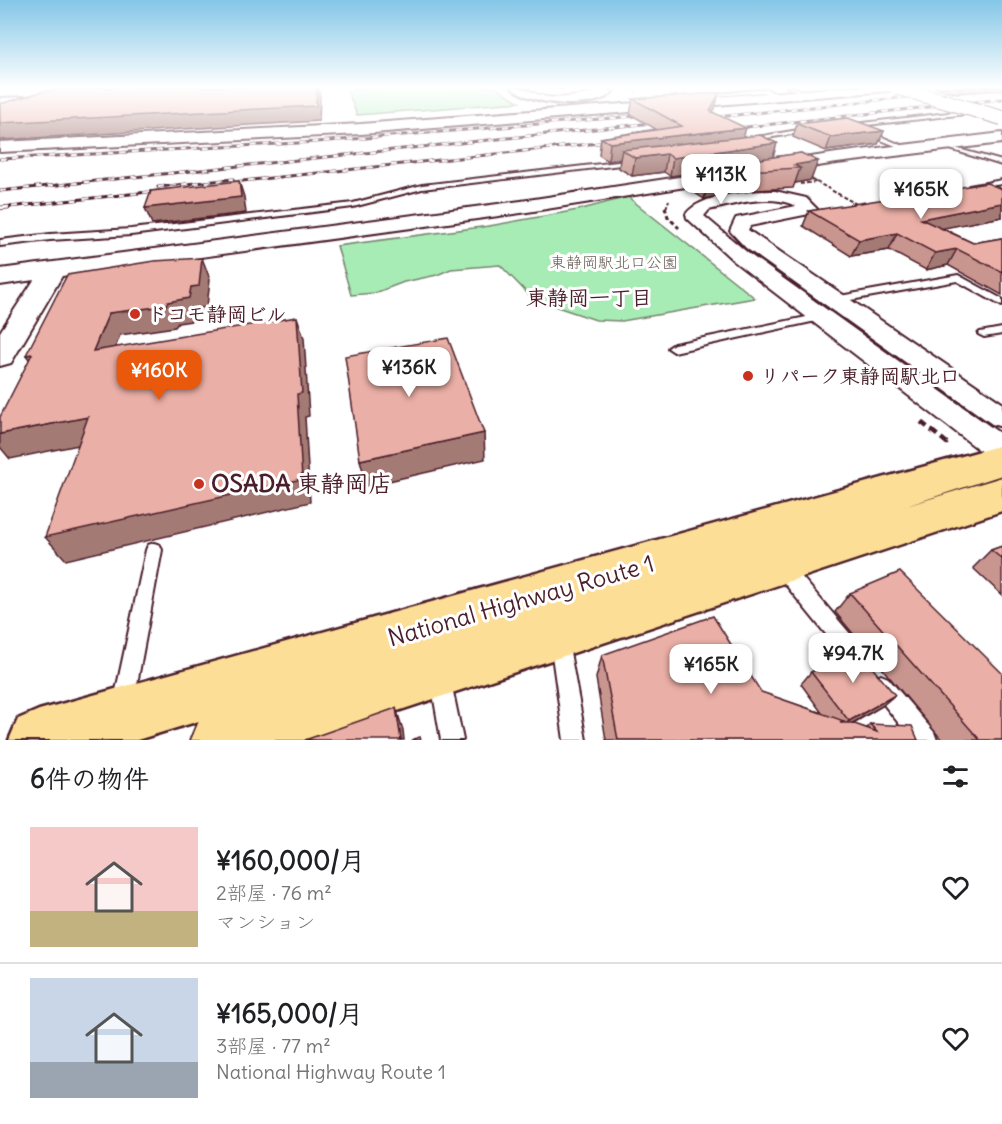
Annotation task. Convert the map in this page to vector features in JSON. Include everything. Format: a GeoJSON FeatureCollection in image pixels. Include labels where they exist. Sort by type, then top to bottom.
{"type":"FeatureCollection","features":[{"type":"Feature","properties":{"kind":"highway","name":"National Highway Route 1"},"geometry":{"type":"LineString","coordinates":[[39,740],[1002,460]]}},
{"type":"Feature","properties":{"kind":"highway","name":"National Highway Route 1"},"geometry":{"type":"LineString","coordinates":[[221,740],[1002,494]]}},
{"type":"Feature","properties":{"kind":"street"},"geometry":{"type":"LineString","coordinates":[[0,147],[313,132],[444,122]]}},
{"type":"Feature","properties":{"kind":"street"},"geometry":{"type":"LineString","coordinates":[[0,277],[498,210],[908,149],[1002,138]]}},
{"type":"Feature","properties":{"kind":"street"},"geometry":{"type":"LineString","coordinates":[[696,218],[695,214],[704,206],[771,195],[794,197],[804,201],[809,209],[742,222],[739,226]]}},
{"type":"Feature","properties":{"kind":"street"},"geometry":{"type":"LineString","coordinates":[[696,218],[739,226]]}},
{"type":"Feature","properties":{"kind":"street"},"geometry":{"type":"LineString","coordinates":[[696,218],[742,258],[1002,417]]}},
{"type":"Feature","properties":{"kind":"street"},"geometry":{"type":"LineString","coordinates":[[739,226],[739,231],[827,308],[1002,451]]}},
{"type":"Feature","properties":{"kind":"street"},"geometry":{"type":"LineString","coordinates":[[0,357],[52,270]]}},
{"type":"Feature","properties":{"kind":"lane"},"geometry":{"type":"LineString","coordinates":[[843,125],[877,122]]}},
{"type":"Feature","properties":{"kind":"lane"},"geometry":{"type":"LineString","coordinates":[[758,147],[740,139],[820,128]]}},
{"type":"Feature","properties":{"kind":"lane"},"geometry":{"type":"LineString","coordinates":[[868,133],[908,149]]}},
{"type":"Feature","properties":{"kind":"lane"},"geometry":{"type":"LineString","coordinates":[[949,144],[986,153],[992,160]]}},
{"type":"Feature","properties":{"kind":"lane"},"geometry":{"type":"LineString","coordinates":[[949,144],[1002,164]]}},
{"type":"Feature","properties":{"kind":"lane"},"geometry":{"type":"LineString","coordinates":[[0,243],[131,232],[353,205],[422,187],[642,161]]}},
{"type":"Feature","properties":{"kind":"lane"},"geometry":{"type":"LineString","coordinates":[[986,192],[971,190],[1002,182]]}},
{"type":"Feature","properties":{"kind":"lane"},"geometry":{"type":"LineString","coordinates":[[674,348],[827,308],[958,278],[1002,303]]}},
{"type":"Feature","properties":{"kind":"lane"},"geometry":{"type":"LineString","coordinates":[[984,334],[1002,331]]}},
{"type":"Feature","properties":{"kind":"lane"},"geometry":{"type":"LineString","coordinates":[[121,716],[154,550]]}},
{"type":"Feature","properties":{"kind":"lane"},"geometry":{"type":"LineString","coordinates":[[780,564],[926,740]]}},
{"type":"Feature","properties":{"kind":"lane"},"geometry":{"type":"LineString","coordinates":[[558,634],[575,740]]}},
{"type":"Feature","properties":{"kind":"lane"},"geometry":{"type":"LineString","coordinates":[[439,671],[452,740]]}},
{"type":"Feature","properties":{"kind":"path"},"geometry":{"type":"LineString","coordinates":[[802,174],[861,206],[857,215]]}},
{"type":"Feature","properties":{"kind":"green space","name":"東静岡駅北口公園"},"geometry":{"type":"Polygon","coordinates":[[[628,197],[755,298],[622,321],[596,320],[533,299],[500,265],[451,269],[375,293],[351,295],[337,246],[489,226],[578,210],[628,197]]]}},
{"type":"Feature","properties":{"kind":"building"},"geometry":{"type":"Polygon","coordinates":[[[674,122],[732,122],[746,128],[610,143],[601,138],[682,126],[674,122]]]}},
{"type":"Feature","properties":{"kind":"building"},"geometry":{"type":"Polygon","coordinates":[[[858,122],[884,131],[831,137],[797,124],[858,122]]]}},
{"type":"Feature","properties":{"kind":"building"},"geometry":{"type":"Polygon","coordinates":[[[760,135],[777,143],[673,158],[667,154],[635,158],[622,150],[760,135]]]}},
{"type":"Feature","properties":{"kind":"building"},"geometry":{"type":"Polygon","coordinates":[[[801,153],[818,161],[794,165],[800,168],[745,171],[709,179],[693,169],[801,153]]]}},
{"type":"Feature","properties":{"kind":"building"},"geometry":{"type":"Polygon","coordinates":[[[239,181],[241,197],[145,208],[151,191],[239,181]]]}},
{"type":"Feature","properties":{"kind":"building"},"geometry":{"type":"Polygon","coordinates":[[[987,183],[1002,189],[1002,203],[921,219],[973,243],[1002,238],[1002,272],[957,249],[935,253],[897,233],[859,240],[809,211],[987,183]]]}},
{"type":"Feature","properties":{"kind":"building"},"geometry":{"type":"Polygon","coordinates":[[[202,258],[199,286],[191,287],[189,298],[168,302],[165,306],[109,313],[93,351],[297,317],[302,393],[297,394],[302,479],[45,537],[88,417],[0,434],[0,417],[32,354],[26,355],[67,275],[154,261],[202,258]]]}},
{"type":"Feature","properties":{"kind":"building"},"geometry":{"type":"Polygon","coordinates":[[[448,338],[484,433],[360,460],[345,356],[448,338]]]}},
{"type":"Feature","properties":{"kind":"building"},"geometry":{"type":"Polygon","coordinates":[[[1002,546],[1002,559],[991,550],[1002,546]]]}},
{"type":"Feature","properties":{"kind":"building"},"geometry":{"type":"Polygon","coordinates":[[[900,572],[1002,673],[1002,740],[980,740],[850,593],[900,572]]]}},
{"type":"Feature","properties":{"kind":"building"},"geometry":{"type":"Polygon","coordinates":[[[713,616],[761,692],[844,721],[840,723],[852,723],[877,732],[870,724],[912,726],[918,740],[618,740],[602,655],[713,616]]]}},
{"type":"Feature","properties":{"kind":"building"},"geometry":{"type":"Polygon","coordinates":[[[856,648],[895,695],[849,721],[811,672],[856,648]]]}},
{"type":"Feature","properties":{"kind":"building"},"geometry":{"type":"Polygon","coordinates":[[[396,708],[401,740],[305,740],[396,708]]]}},
{"type":"Feature","properties":{"kind":"railway"},"geometry":{"type":"LineString","coordinates":[[0,159],[316,142],[568,122]]}},
{"type":"Feature","properties":{"kind":"railway"},"geometry":{"type":"LineString","coordinates":[[0,191],[662,122]]}},
{"type":"Feature","properties":{"kind":"railway"},"geometry":{"type":"LineString","coordinates":[[728,129],[796,122]]}},
{"type":"Feature","properties":{"kind":"railway"},"geometry":{"type":"LineString","coordinates":[[224,183],[617,141]]}},
{"type":"Feature","properties":{"kind":"railway"},"geometry":{"type":"LineString","coordinates":[[158,187],[233,179]]}},
{"type":"Feature","properties":{"kind":"railway"},"geometry":{"type":"LineString","coordinates":[[9,207],[0,208],[167,190]]}},
{"type":"Feature","properties":{"kind":"place","name":"ドコモ静岡ビル"},"geometry":{"type":"Point","coordinates":[135,314]}},
{"type":"Feature","properties":{"kind":"place","name":"リパーク東静岡駅北口"},"geometry":{"type":"Point","coordinates":[748,376]}},
{"type":"Feature","properties":{"kind":"place","name":"OSADA 東静岡店"},"geometry":{"type":"Point","coordinates":[199,484]}},
{"type":"Feature","properties":{"kind":"district","name":"東静岡一丁目"},"geometry":{"type":"Point","coordinates":[589,298]}}]}
